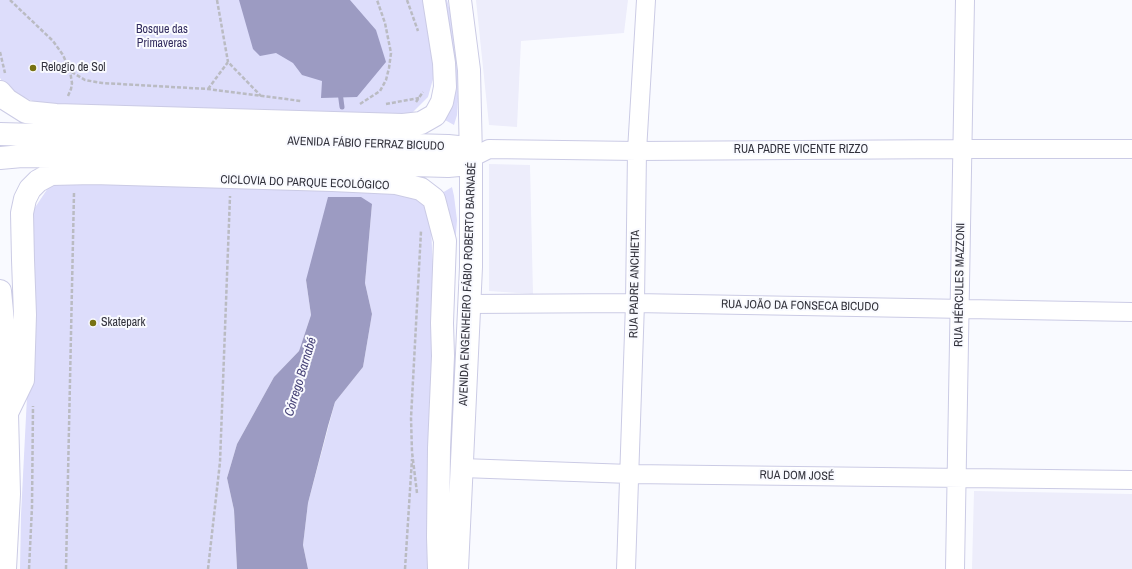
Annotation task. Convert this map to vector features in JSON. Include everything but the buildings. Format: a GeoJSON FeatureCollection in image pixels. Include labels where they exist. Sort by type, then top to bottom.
{"type":"FeatureCollection","features":[{"type":"Feature","properties":{"kind":"main road"},"geometry":{"type":"LineString","coordinates":[[4,85],[7,100],[26,112],[56,115],[402,125],[421,123],[435,115],[442,102],[445,87],[444,64],[434,0]]}},
{"type":"Feature","properties":{"kind":"main road","name":"AVENIDA ENGENHEIRO FÁBIO ROBERTO BARNABÉ"},"geometry":{"type":"LineString","coordinates":[[457,569],[470,267],[471,158],[469,70],[460,0]]}},
{"type":"Feature","properties":{"kind":"main road","name":"AVENIDA FÁBIO FERRAZ BICUDO"},"geometry":{"type":"LineString","coordinates":[[0,134],[448,146],[458,147],[471,158],[459,165],[413,166],[197,159],[22,156],[0,158]]}},
{"type":"Feature","properties":{"kind":"main road"},"geometry":{"type":"LineString","coordinates":[[7,413],[23,380],[25,315],[22,213],[24,199],[30,189],[38,181],[51,174],[92,173],[396,182],[421,189],[434,199],[445,241],[442,323],[443,356],[439,448],[439,569]]}},
{"type":"Feature","properties":{"kind":"main road"},"geometry":{"type":"LineString","coordinates":[[444,254],[456,292],[468,304]]}},
{"type":"Feature","properties":{"kind":"main road"},"geometry":{"type":"LineString","coordinates":[[0,291],[7,413],[4,494],[5,569]]}},
{"type":"Feature","properties":{"kind":"street","name":"RUA PADRE ANCHIETA"},"geometry":{"type":"LineString","coordinates":[[626,569],[636,303],[637,151],[646,0]]}},
{"type":"Feature","properties":{"kind":"street","name":"RUA HÉRCULES MAZZONI"},"geometry":{"type":"LineString","coordinates":[[955,569],[958,477],[965,0]]}},
{"type":"Feature","properties":{"kind":"street","name":"RUA PADRE VICENTE RIZZO"},"geometry":{"type":"LineString","coordinates":[[471,158],[489,149],[637,151],[1132,149]]}},
{"type":"Feature","properties":{"kind":"street","name":"RUA JOÃO DA FONSECA BICUDO"},"geometry":{"type":"LineString","coordinates":[[468,304],[636,303],[1132,312]]}},
{"type":"Feature","properties":{"kind":"street","name":"RUA DOM JOSÉ"},"geometry":{"type":"LineString","coordinates":[[462,468],[630,474],[1132,480]]}},
{"type":"Feature","properties":{"kind":"path"},"geometry":{"type":"LineString","coordinates":[[10,0],[53,41],[63,55],[70,71],[72,83],[69,95],[64,99]]}},
{"type":"Feature","properties":{"kind":"path"},"geometry":{"type":"LineString","coordinates":[[217,0],[228,62],[261,96]]}},
{"type":"Feature","properties":{"kind":"path"},"geometry":{"type":"LineString","coordinates":[[366,104],[360,104],[380,91],[386,80],[392,53],[385,23],[377,0]]}},
{"type":"Feature","properties":{"kind":"path"},"geometry":{"type":"LineString","coordinates":[[407,0],[415,26],[421,37]]}},
{"type":"Feature","properties":{"kind":"path"},"geometry":{"type":"LineString","coordinates":[[0,52],[4,85]]}},
{"type":"Feature","properties":{"kind":"path"},"geometry":{"type":"LineString","coordinates":[[208,89],[228,62]]}},
{"type":"Feature","properties":{"kind":"path"},"geometry":{"type":"LineString","coordinates":[[70,71],[85,80],[102,83],[208,89],[305,101]]}},
{"type":"Feature","properties":{"kind":"path"},"geometry":{"type":"LineString","coordinates":[[380,104],[419,98]]}},
{"type":"Feature","properties":{"kind":"path"},"geometry":{"type":"LineString","coordinates":[[66,569],[74,186]]}},
{"type":"Feature","properties":{"kind":"path"},"geometry":{"type":"LineString","coordinates":[[208,569],[220,462],[231,188]]}},
{"type":"Feature","properties":{"kind":"path"},"geometry":{"type":"LineString","coordinates":[[405,569],[412,452],[411,418],[421,227]]}},
{"type":"Feature","properties":{"kind":"shaded area"},"geometry":{"type":"Polygon","coordinates":[[[476,0],[628,0],[624,33],[521,41],[517,127],[489,125],[476,0]]]}},
{"type":"Feature","properties":{"kind":"shaded area"},"geometry":{"type":"Polygon","coordinates":[[[489,164],[530,165],[533,294],[489,291],[489,164]]]}},
{"type":"Feature","properties":{"kind":"shaded area"},"geometry":{"type":"Polygon","coordinates":[[[974,491],[1132,494],[1132,569],[972,569],[974,491]]]}},
{"type":"Feature","properties":{"kind":"green space","name":"Bosque das Primaveras"},"geometry":{"type":"Polygon","coordinates":[[[0,0],[426,0],[434,62],[433,79],[428,97],[410,115],[62,110],[30,100],[13,92],[0,78],[0,0]]]}},
{"type":"Feature","properties":{"kind":"green space"},"geometry":{"type":"Polygon","coordinates":[[[441,0],[447,0],[450,11],[457,69],[458,98],[457,115],[454,125],[445,120],[449,103],[441,0]]]}},
{"type":"Feature","properties":{"kind":"green space"},"geometry":{"type":"Polygon","coordinates":[[[58,180],[411,194],[420,201],[427,210],[431,225],[436,341],[436,569],[308,569],[303,545],[308,503],[335,402],[363,367],[372,314],[365,283],[372,204],[306,280],[311,315],[299,351],[274,377],[237,444],[227,478],[234,510],[237,569],[20,569],[21,515],[29,357],[30,223],[34,209],[48,188],[58,180]]]}},
{"type":"Feature","properties":{"kind":"green space"},"geometry":{"type":"Polygon","coordinates":[[[452,187],[457,220],[455,248],[448,206],[442,193],[452,187]]]}},
{"type":"Feature","properties":{"kind":"water"},"geometry":{"type":"Polygon","coordinates":[[[239,0],[350,0],[376,30],[386,62],[357,97],[321,98],[322,81],[302,75],[293,63],[276,53],[260,56],[253,49],[239,0]]]}},
{"type":"Feature","properties":{"kind":"water"},"geometry":{"type":"Polygon","coordinates":[[[328,197],[361,197],[372,204],[365,283],[372,314],[363,367],[335,402],[328,426],[308,503],[303,545],[308,569],[237,569],[234,510],[227,478],[237,444],[274,377],[299,351],[311,315],[306,280],[328,197]]]}},
{"type":"Feature","properties":{"kind":"waterway","name":"Córrego Barnabé"},"geometry":{"type":"LineString","coordinates":[[340,92],[342,107]]}},
{"type":"Feature","properties":{"kind":"place","name":"Relogio de Sol"},"geometry":{"type":"Point","coordinates":[33,68]}},
{"type":"Feature","properties":{"kind":"place","name":"Skatepark"},"geometry":{"type":"Point","coordinates":[93,323]}}]}
